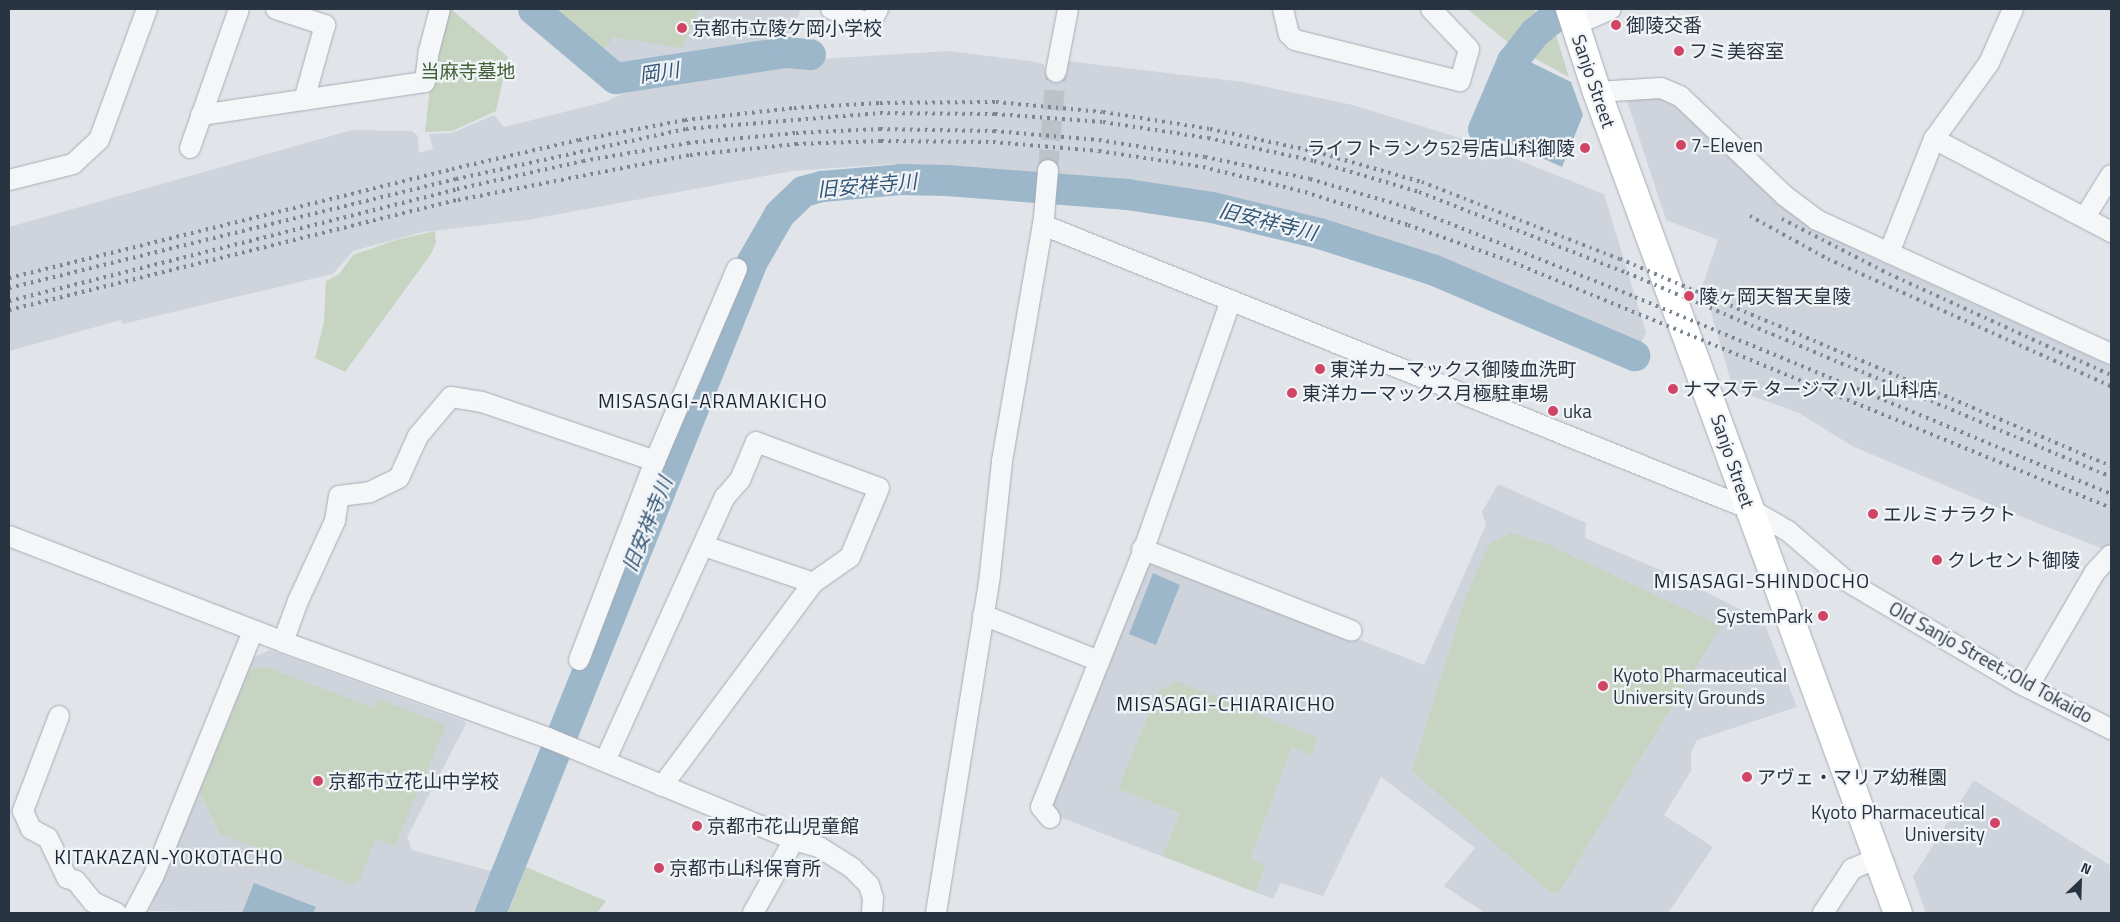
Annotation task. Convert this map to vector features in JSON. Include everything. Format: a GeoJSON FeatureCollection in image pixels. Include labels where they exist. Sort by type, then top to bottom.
{"type":"FeatureCollection","features":[{"type":"Feature","properties":{"kind":"main road","name":"Sanjo Street"},"geometry":{"type":"LineString","coordinates":[[1573,17],[1597,92],[1898,913]]}},
{"type":"Feature","properties":{"kind":"street"},"geometry":{"type":"LineString","coordinates":[[9,180],[73,164],[99,140],[147,9]]}},
{"type":"Feature","properties":{"kind":"street"},"geometry":{"type":"LineString","coordinates":[[190,148],[238,9]]}},
{"type":"Feature","properties":{"kind":"street"},"geometry":{"type":"LineString","coordinates":[[276,9],[325,25],[304,100]]}},
{"type":"Feature","properties":{"kind":"street"},"geometry":{"type":"LineString","coordinates":[[202,115],[425,82],[429,51],[440,9]]}},
{"type":"Feature","properties":{"kind":"street"},"geometry":{"type":"LineString","coordinates":[[831,9],[870,24],[878,9]]}},
{"type":"Feature","properties":{"kind":"street"},"geometry":{"type":"LineString","coordinates":[[1056,72],[1068,9]]}},
{"type":"Feature","properties":{"kind":"street"},"geometry":{"type":"LineString","coordinates":[[1283,9],[1290,34],[1295,40],[1460,81],[1469,49],[1431,9]]}},
{"type":"Feature","properties":{"kind":"street"},"geometry":{"type":"LineString","coordinates":[[1573,17],[1610,9]]}},
{"type":"Feature","properties":{"kind":"street"},"geometry":{"type":"LineString","coordinates":[[1889,253],[1934,139],[1989,63],[2013,9]]}},
{"type":"Feature","properties":{"kind":"street"},"geometry":{"type":"LineString","coordinates":[[1597,92],[1661,88],[1680,96],[1785,196],[1817,220],[2111,354]]}},
{"type":"Feature","properties":{"kind":"street"},"geometry":{"type":"LineString","coordinates":[[1934,139],[2111,232]]}},
{"type":"Feature","properties":{"kind":"street"},"geometry":{"type":"LineString","coordinates":[[2085,217],[2111,175]]}},
{"type":"Feature","properties":{"kind":"street"},"geometry":{"type":"LineString","coordinates":[[936,913],[983,615],[1002,461],[1043,225],[1048,181]]}},
{"type":"Feature","properties":{"kind":"street","name":"Old Sanjo Street.;Old Tokaido"},"geometry":{"type":"LineString","coordinates":[[1043,225],[1750,509],[1788,531],[1845,580],[2028,688],[2111,728]]}},
{"type":"Feature","properties":{"kind":"street"},"geometry":{"type":"LineString","coordinates":[[579,660],[655,461],[737,269]]}},
{"type":"Feature","properties":{"kind":"street"},"geometry":{"type":"LineString","coordinates":[[1050,818],[1041,807],[1142,549],[1231,300]]}},
{"type":"Feature","properties":{"kind":"street"},"geometry":{"type":"LineString","coordinates":[[283,642],[298,601],[335,521],[339,496],[370,492],[399,478],[418,436],[451,397],[482,402],[655,461]]}},
{"type":"Feature","properties":{"kind":"street"},"geometry":{"type":"LineString","coordinates":[[605,761],[725,497],[740,480],[756,442],[879,488],[850,557],[813,583],[662,786]]}},
{"type":"Feature","properties":{"kind":"street"},"geometry":{"type":"LineString","coordinates":[[9,536],[253,631],[548,738],[794,840],[819,847],[852,868],[872,891],[872,913]]}},
{"type":"Feature","properties":{"kind":"street"},"geometry":{"type":"LineString","coordinates":[[704,546],[813,583]]}},
{"type":"Feature","properties":{"kind":"street"},"geometry":{"type":"LineString","coordinates":[[1142,549],[1352,632]]}},
{"type":"Feature","properties":{"kind":"street"},"geometry":{"type":"LineString","coordinates":[[2028,688],[2094,572],[2111,555]]}},
{"type":"Feature","properties":{"kind":"street"},"geometry":{"type":"LineString","coordinates":[[983,615],[1099,661]]}},
{"type":"Feature","properties":{"kind":"street"},"geometry":{"type":"LineString","coordinates":[[59,716],[23,811],[31,829],[48,838],[67,878],[76,881],[93,902],[131,913],[154,875],[253,631]]}},
{"type":"Feature","properties":{"kind":"street"},"geometry":{"type":"LineString","coordinates":[[753,913],[794,840]]}},
{"type":"Feature","properties":{"kind":"street"},"geometry":{"type":"LineString","coordinates":[[1824,913],[1852,869],[1878,858]]}},
{"type":"Feature","properties":{"kind":"shaded area","name":"京都市立陵ケ岡小学校"},"geometry":{"type":"Polygon","coordinates":[[[547,9],[801,9],[787,47],[622,74],[547,9]]]}},
{"type":"Feature","properties":{"kind":"shaded area"},"geometry":{"type":"Polygon","coordinates":[[[949,51],[1044,64],[1046,74],[1064,77],[1067,61],[1243,82],[1353,105],[1470,141],[1604,194],[1646,332],[1636,354],[1398,254],[1285,218],[1205,201],[1054,178],[1054,174],[892,164],[792,171],[527,220],[423,232],[353,251],[333,274],[123,324],[121,320],[9,351],[9,227],[352,130],[412,131],[418,136],[419,153],[433,149],[429,134],[452,133],[494,115],[504,127],[608,101],[638,84],[753,63],[949,51]]]}},
{"type":"Feature","properties":{"kind":"shaded area"},"geometry":{"type":"Polygon","coordinates":[[[1655,95],[1680,109],[1812,225],[1862,253],[2111,366],[2111,544],[2106,550],[1991,505],[1852,446],[1799,413],[1733,389],[1703,284],[1718,240],[1666,220],[1626,98],[1655,95]]]}},
{"type":"Feature","properties":{"kind":"shaded area"},"geometry":{"type":"Polygon","coordinates":[[[1498,484],[1586,523],[1585,538],[1679,578],[1751,615],[1761,614],[1797,707],[1697,740],[1691,753],[1691,771],[1664,815],[1713,847],[1668,913],[1485,913],[1444,886],[1475,848],[1381,777],[1323,896],[1281,883],[1273,899],[1049,813],[1150,558],[1424,665],[1486,525],[1482,512],[1498,484]]]}},
{"type":"Feature","properties":{"kind":"shaded area","name":"京都市立花山中学校"},"geometry":{"type":"Polygon","coordinates":[[[270,650],[464,721],[466,724],[407,837],[412,850],[495,872],[477,913],[149,911],[249,659],[270,650]]]}},
{"type":"Feature","properties":{"kind":"shaded area","name":"Kyoto Pharmaceutical University"},"geometry":{"type":"Polygon","coordinates":[[[1974,780],[2111,866],[2111,913],[1926,913],[1913,877],[1974,780]]]}},
{"type":"Feature","properties":{"kind":"green space","name":"当麻寺墓地"},"geometry":{"type":"Polygon","coordinates":[[[446,9],[452,10],[508,57],[496,111],[452,131],[425,132],[434,49],[446,9]]]}},
{"type":"Feature","properties":{"kind":"green space"},"geometry":{"type":"Polygon","coordinates":[[[555,9],[699,9],[682,48],[614,37],[604,49],[555,9]]]}},
{"type":"Feature","properties":{"kind":"green space"},"geometry":{"type":"Polygon","coordinates":[[[1467,9],[1532,9],[1552,22],[1569,77],[1515,48],[1467,9]]]}},
{"type":"Feature","properties":{"kind":"green space"},"geometry":{"type":"Polygon","coordinates":[[[435,231],[436,242],[431,254],[345,372],[315,358],[324,322],[326,281],[339,274],[353,255],[396,240],[435,231]]]}},
{"type":"Feature","properties":{"kind":"green space"},"geometry":{"type":"Polygon","coordinates":[[[1511,533],[1547,544],[1721,626],[1560,891],[1552,894],[1412,771],[1466,596],[1489,544],[1511,533]]]}},
{"type":"Feature","properties":{"kind":"green space"},"geometry":{"type":"Polygon","coordinates":[[[266,667],[374,708],[378,699],[446,725],[395,846],[376,839],[359,881],[353,885],[220,834],[200,793],[250,669],[266,667]]]}},
{"type":"Feature","properties":{"kind":"green space"},"geometry":{"type":"Polygon","coordinates":[[[1177,681],[1317,738],[1311,755],[1292,747],[1250,859],[1265,865],[1255,892],[1163,856],[1180,813],[1118,789],[1159,690],[1177,681]]]}},
{"type":"Feature","properties":{"kind":"green space"},"geometry":{"type":"Polygon","coordinates":[[[526,867],[606,901],[597,913],[508,913],[526,867]]]}},
{"type":"Feature","properties":{"kind":"water"},"geometry":{"type":"Polygon","coordinates":[[[1522,58],[1571,82],[1583,115],[1562,167],[1490,135],[1522,58]]]}},
{"type":"Feature","properties":{"kind":"water"},"geometry":{"type":"Polygon","coordinates":[[[1153,573],[1180,585],[1156,645],[1129,634],[1153,573]]]}},
{"type":"Feature","properties":{"kind":"water"},"geometry":{"type":"Polygon","coordinates":[[[254,883],[316,907],[313,913],[242,913],[254,883]]]}},
{"type":"Feature","properties":{"kind":"waterway","name":"岡川"},"geometry":{"type":"LineString","coordinates":[[533,9],[615,78],[785,52],[810,54]]}},
{"type":"Feature","properties":{"kind":"waterway","name":"旧安祥寺川"},"geometry":{"type":"LineString","coordinates":[[1483,129],[1512,61],[1535,32],[1551,19]]}},
{"type":"Feature","properties":{"kind":"waterway","name":"旧安祥寺川"},"geometry":{"type":"LineString","coordinates":[[490,913],[752,261],[779,214],[803,191],[822,186],[900,179],[946,180],[1127,194],[1212,207],[1319,233],[1432,269],[1634,355]]}},
{"type":"Feature","properties":{"kind":"tunnel"},"geometry":{"type":"LineString","coordinates":[[1048,170],[1056,72]]}},
{"type":"Feature","properties":{"kind":"railway"},"geometry":{"type":"LineString","coordinates":[[9,278],[452,169],[579,140],[685,120],[794,108],[880,103],[996,102],[1103,112],[1210,129],[1316,152],[1422,182],[1620,259],[2111,466]]}},
{"type":"Feature","properties":{"kind":"railway"},"geometry":{"type":"LineString","coordinates":[[9,288],[456,179],[686,129],[880,113],[995,114],[1103,122],[1208,138],[1314,161],[1419,192],[1627,273],[2111,477]]}},
{"type":"Feature","properties":{"kind":"railway"},"geometry":{"type":"LineString","coordinates":[[9,301],[457,189],[583,161],[688,143],[796,133],[880,129],[994,131],[1099,140],[1205,157],[1310,179],[1413,209],[1635,297],[2111,494]]}},
{"type":"Feature","properties":{"kind":"railway"},"geometry":{"type":"LineString","coordinates":[[9,310],[458,200],[690,155],[796,144],[881,141],[993,142],[1099,151],[1203,167],[1305,192],[1408,225],[1507,260],[2111,508]]}},
{"type":"Feature","properties":{"kind":"railway"},"geometry":{"type":"LineString","coordinates":[[1750,216],[1828,259],[2111,386]]}},
{"type":"Feature","properties":{"kind":"railway"},"geometry":{"type":"LineString","coordinates":[[1782,219],[1889,274],[2111,375]]}},
{"type":"Feature","properties":{"kind":"place","name":"御陵交番"},"geometry":{"type":"Point","coordinates":[1616,25]}},
{"type":"Feature","properties":{"kind":"place","name":"京都市立陵ケ岡小学校"},"geometry":{"type":"Point","coordinates":[682,28]}},
{"type":"Feature","properties":{"kind":"place","name":"フミ美容室"},"geometry":{"type":"Point","coordinates":[1679,51]}},
{"type":"Feature","properties":{"kind":"place","name":"7-Eleven"},"geometry":{"type":"Point","coordinates":[1681,145]}},
{"type":"Feature","properties":{"kind":"place","name":"ライフトランク52号店山科御陵"},"geometry":{"type":"Point","coordinates":[1585,148]}},
{"type":"Feature","properties":{"kind":"place","name":"陵ヶ岡天智天皇陵"},"geometry":{"type":"Point","coordinates":[1689,296]}},
{"type":"Feature","properties":{"kind":"place","name":"東洋カーマックス御陵血洗町"},"geometry":{"type":"Point","coordinates":[1320,369]}},
{"type":"Feature","properties":{"kind":"place","name":"ナマステ タージマハル 山科店"},"geometry":{"type":"Point","coordinates":[1673,389]}},
{"type":"Feature","properties":{"kind":"place","name":"東洋カーマックス月極駐車場"},"geometry":{"type":"Point","coordinates":[1292,393]}},
{"type":"Feature","properties":{"kind":"place","name":"uka"},"geometry":{"type":"Point","coordinates":[1553,411]}},
{"type":"Feature","properties":{"kind":"place","name":"エルミナラクト"},"geometry":{"type":"Point","coordinates":[1873,514]}},
{"type":"Feature","properties":{"kind":"place","name":"クレセント御陵"},"geometry":{"type":"Point","coordinates":[1937,560]}},
{"type":"Feature","properties":{"kind":"place","name":"SystemPark"},"geometry":{"type":"Point","coordinates":[1823,616]}},
{"type":"Feature","properties":{"kind":"place","name":"Kyoto Pharmaceutical University Grounds"},"geometry":{"type":"Point","coordinates":[1603,686]}},
{"type":"Feature","properties":{"kind":"place","name":"アヴェ・マリア幼稚園"},"geometry":{"type":"Point","coordinates":[1747,777]}},
{"type":"Feature","properties":{"kind":"place","name":"京都市立花山中学校"},"geometry":{"type":"Point","coordinates":[318,781]}},
{"type":"Feature","properties":{"kind":"place","name":"Kyoto Pharmaceutical University"},"geometry":{"type":"Point","coordinates":[1995,823]}},
{"type":"Feature","properties":{"kind":"place","name":"京都市花山児童館"},"geometry":{"type":"Point","coordinates":[697,826]}},
{"type":"Feature","properties":{"kind":"place","name":"京都市山科保育所"},"geometry":{"type":"Point","coordinates":[659,868]}},
{"type":"Feature","properties":{"kind":"district","name":"MISASAGI-ARAMAKICHO"},"geometry":{"type":"Point","coordinates":[713,400]}},
{"type":"Feature","properties":{"kind":"district","name":"MISASAGI-SHINDOCHO"},"geometry":{"type":"Point","coordinates":[1762,580]}},
{"type":"Feature","properties":{"kind":"district","name":"MISASAGI-CHIARAICHO"},"geometry":{"type":"Point","coordinates":[1226,703]}},
{"type":"Feature","properties":{"kind":"district","name":"KITAKAZAN-YOKOTACHO"},"geometry":{"type":"Point","coordinates":[169,856]}}]}
